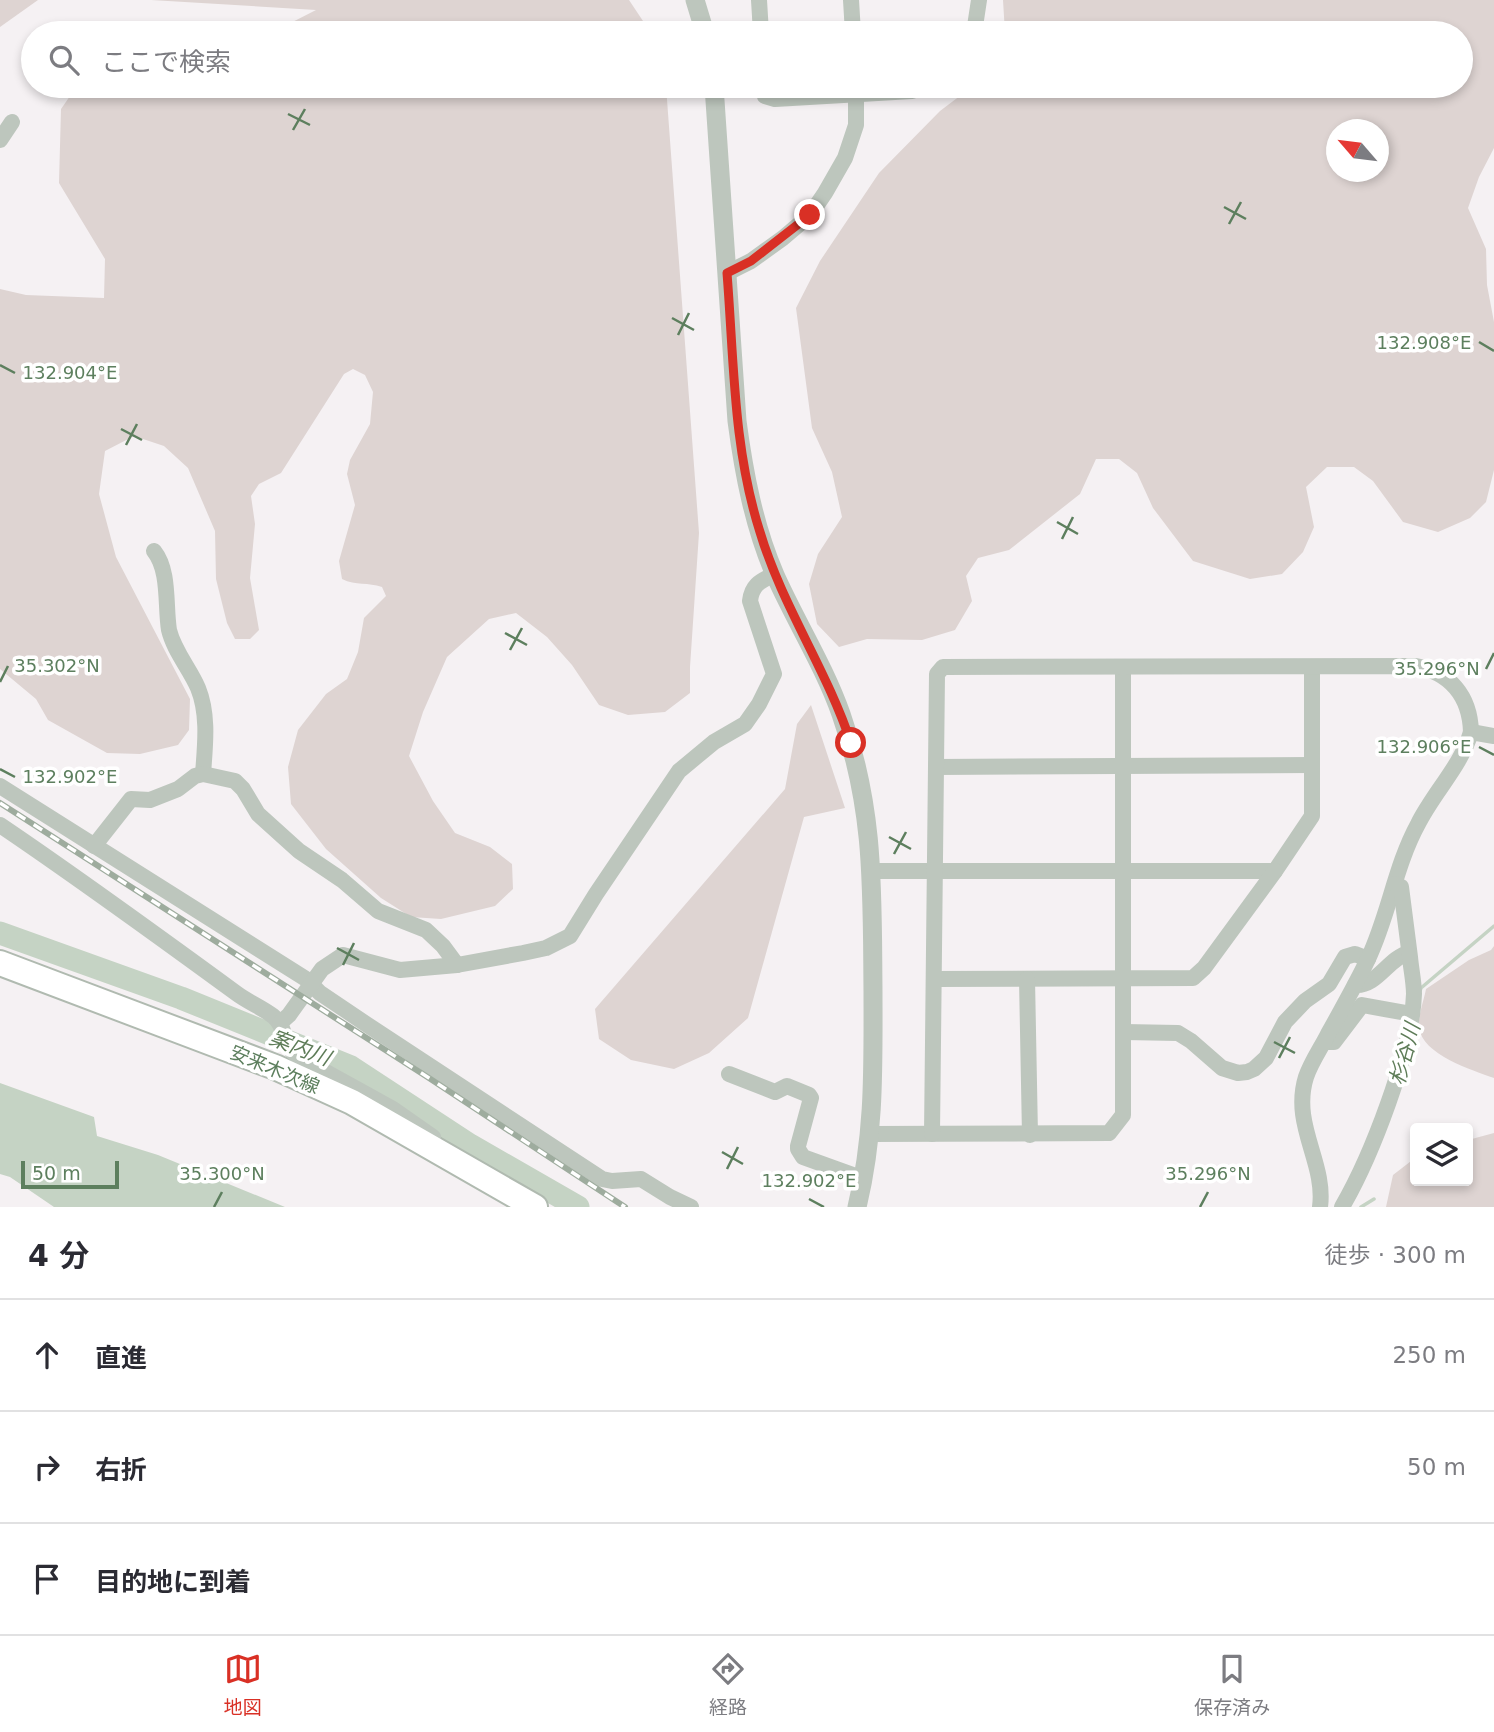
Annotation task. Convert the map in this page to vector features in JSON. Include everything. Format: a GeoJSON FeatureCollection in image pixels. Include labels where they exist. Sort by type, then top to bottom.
{"type":"FeatureCollection","features":[{"type":"Feature","properties":{"kind":"main road","name":"安来木次線"},"geometry":{"type":"LineString","coordinates":[[0,963],[275,1067],[352,1102],[535,1207]]}},
{"type":"Feature","properties":{"kind":"street"},"geometry":{"type":"LineString","coordinates":[[695,0],[701,21]]}},
{"type":"Feature","properties":{"kind":"street"},"geometry":{"type":"LineString","coordinates":[[759,0],[760,21]]}},
{"type":"Feature","properties":{"kind":"street"},"geometry":{"type":"LineString","coordinates":[[851,0],[852,21]]}},
{"type":"Feature","properties":{"kind":"street"},"geometry":{"type":"LineString","coordinates":[[976,21],[979,0]]}},
{"type":"Feature","properties":{"kind":"street"},"geometry":{"type":"LineString","coordinates":[[715,98],[737,421],[744,471],[760,535],[775,574],[822,669],[847,732],[865,803],[872,871],[873,1081],[871,1133],[857,1207]]}},
{"type":"Feature","properties":{"kind":"street"},"geometry":{"type":"LineString","coordinates":[[727,273],[751,261],[810,215],[845,158],[856,125],[856,98]]}},
{"type":"Feature","properties":{"kind":"street"},"geometry":{"type":"LineString","coordinates":[[0,141],[12,122]]}},
{"type":"Feature","properties":{"kind":"street"},"geometry":{"type":"LineString","coordinates":[[154,551],[164,579],[170,633],[203,702],[203,774]]}},
{"type":"Feature","properties":{"kind":"street"},"geometry":{"type":"LineString","coordinates":[[280,1024],[322,969],[344,955],[400,970],[457,965],[546,948],[570,936],[679,771],[714,742],[745,724],[759,704],[774,674],[750,601],[751,592],[759,582],[775,574]]}},
{"type":"Feature","properties":{"kind":"street"},"geometry":{"type":"LineString","coordinates":[[932,1134],[939,670],[943,667],[1402,666],[1435,671],[1450,681],[1462,694],[1469,712],[1471,732],[1461,756],[1414,832],[1368,959],[1306,1077],[1302,1103],[1304,1131],[1321,1192],[1320,1207]]}},
{"type":"Feature","properties":{"kind":"street"},"geometry":{"type":"LineString","coordinates":[[871,1133],[1109,1133],[1123,1115],[1123,667]]}},
{"type":"Feature","properties":{"kind":"street"},"geometry":{"type":"LineString","coordinates":[[933,979],[1193,978],[1205,968],[1312,816],[1312,667]]}},
{"type":"Feature","properties":{"kind":"street"},"geometry":{"type":"LineString","coordinates":[[1471,732],[1494,736]]}},
{"type":"Feature","properties":{"kind":"street"},"geometry":{"type":"LineString","coordinates":[[936,767],[1312,765]]}},
{"type":"Feature","properties":{"kind":"street"},"geometry":{"type":"LineString","coordinates":[[94,846],[131,799],[150,800],[178,789],[195,776],[203,774],[235,781],[258,814],[299,851],[342,880],[378,911],[426,930],[443,946],[457,965]]}},
{"type":"Feature","properties":{"kind":"street"},"geometry":{"type":"LineString","coordinates":[[0,786],[310,984],[366,1024],[602,1179],[641,1179],[670,1198],[691,1207]]}},
{"type":"Feature","properties":{"kind":"street"},"geometry":{"type":"LineString","coordinates":[[0,825],[95,889],[280,1024],[288,1046],[297,1056],[393,1109],[439,1140],[449,1156]]}},
{"type":"Feature","properties":{"kind":"street"},"geometry":{"type":"LineString","coordinates":[[872,871],[1275,871]]}},
{"type":"Feature","properties":{"kind":"street"},"geometry":{"type":"LineString","coordinates":[[1342,1207],[1385,1107],[1406,1045],[1412,1014],[1414,992],[1401,887],[1395,884]]}},
{"type":"Feature","properties":{"kind":"street"},"geometry":{"type":"LineString","coordinates":[[1355,985],[1366,984],[1400,956],[1409,953]]}},
{"type":"Feature","properties":{"kind":"street"},"geometry":{"type":"LineString","coordinates":[[1124,1032],[1178,1033],[1222,1068],[1247,1072],[1266,1058],[1285,1022],[1305,1001],[1329,984],[1345,957],[1355,954],[1368,959]]}},
{"type":"Feature","properties":{"kind":"street"},"geometry":{"type":"LineString","coordinates":[[1027,979],[1030,1135]]}},
{"type":"Feature","properties":{"kind":"street"},"geometry":{"type":"LineString","coordinates":[[1324,1042],[1334,1042],[1362,1005],[1412,1014]]}},
{"type":"Feature","properties":{"kind":"street"},"geometry":{"type":"LineString","coordinates":[[729,1074],[775,1092],[787,1086],[809,1095],[810,1102],[798,1146],[799,1152],[803,1157],[864,1179]]}},
{"type":"Feature","properties":{"kind":"shaded area"},"geometry":{"type":"Polygon","coordinates":[[[0,0],[38,0],[0,27],[0,0]]]}},
{"type":"Feature","properties":{"kind":"shaded area"},"geometry":{"type":"Polygon","coordinates":[[[151,0],[629,0],[643,21],[294,21],[316,10],[151,0]]]}},
{"type":"Feature","properties":{"kind":"shaded area"},"geometry":{"type":"Polygon","coordinates":[[[1003,0],[1494,0],[1494,148],[1479,177],[1468,208],[1486,249],[1487,285],[1494,322],[1494,470],[1486,502],[1470,518],[1438,532],[1403,522],[1373,481],[1354,467],[1327,467],[1306,487],[1314,527],[1303,552],[1282,574],[1250,579],[1193,561],[1153,508],[1137,473],[1119,459],[1096,459],[1080,494],[1009,550],[978,558],[966,576],[972,601],[955,630],[922,640],[867,639],[839,647],[817,624],[809,584],[818,554],[842,517],[832,472],[812,428],[796,308],[820,261],[879,173],[940,111],[957,98],[1473,98],[1473,21],[1004,21],[1003,0]]]}},
{"type":"Feature","properties":{"kind":"shaded area"},"geometry":{"type":"Polygon","coordinates":[[[69,98],[667,98],[699,533],[690,693],[665,712],[628,715],[599,705],[572,665],[547,637],[516,613],[489,619],[447,657],[423,712],[409,756],[433,801],[455,833],[490,847],[512,864],[513,889],[495,906],[441,919],[411,917],[381,898],[326,849],[291,804],[288,767],[298,730],[326,694],[347,679],[358,652],[364,618],[386,596],[382,587],[342,579],[339,561],[355,505],[347,474],[350,460],[370,424],[373,392],[365,375],[353,369],[344,374],[281,473],[259,484],[251,496],[255,524],[250,578],[259,630],[250,639],[235,639],[227,623],[216,579],[215,531],[188,468],[164,446],[134,436],[105,451],[99,494],[116,557],[190,699],[189,730],[178,745],[140,754],[107,753],[48,720],[36,699],[0,669],[0,289],[26,295],[104,298],[105,259],[59,183],[61,109],[69,98]]]}},
{"type":"Feature","properties":{"kind":"shaded area"},"geometry":{"type":"Polygon","coordinates":[[[811,705],[845,808],[804,817],[748,1018],[709,1053],[674,1069],[631,1060],[599,1039],[595,1009],[785,789],[797,724],[811,705]]]}},
{"type":"Feature","properties":{"kind":"shaded area"},"geometry":{"type":"Polygon","coordinates":[[[1494,946],[1494,1078],[1461,1066],[1438,1053],[1422,1037],[1419,1022],[1426,989],[1494,946]]]}},
{"type":"Feature","properties":{"kind":"shaded area"},"geometry":{"type":"Polygon","coordinates":[[[0,1083],[94,1117],[97,1136],[158,1155],[285,1207],[54,1207],[10,1177],[0,1174],[0,1083]]]}},
{"type":"Feature","properties":{"kind":"shaded area"},"geometry":{"type":"Polygon","coordinates":[[[1494,1133],[1494,1207],[1386,1207],[1393,1175],[1410,1162],[1410,1186],[1473,1186],[1473,1139],[1494,1133]]]}},
{"type":"Feature","properties":{"kind":"waterway","name":"杉谷川"},"geometry":{"type":"LineString","coordinates":[[1420,991],[1494,926]]}},
{"type":"Feature","properties":{"kind":"waterway","name":"案内川"},"geometry":{"type":"LineString","coordinates":[[0,933],[181,998],[351,1067],[470,1145],[578,1207]]}},
{"type":"Feature","properties":{"kind":"waterway"},"geometry":{"type":"LineString","coordinates":[[1361,1207],[1374,1199]]}},
{"type":"Feature","properties":{"kind":"railway"},"geometry":{"type":"LineString","coordinates":[[0,803],[625,1207]]}},
{"type":"Feature","properties":{"kind":"route"},"geometry":{"type":"LineString","coordinates":[[810,215],[751,261],[727,273],[737,421],[744,471],[760,535],[775,574],[840,710],[851,743]]}}]}
